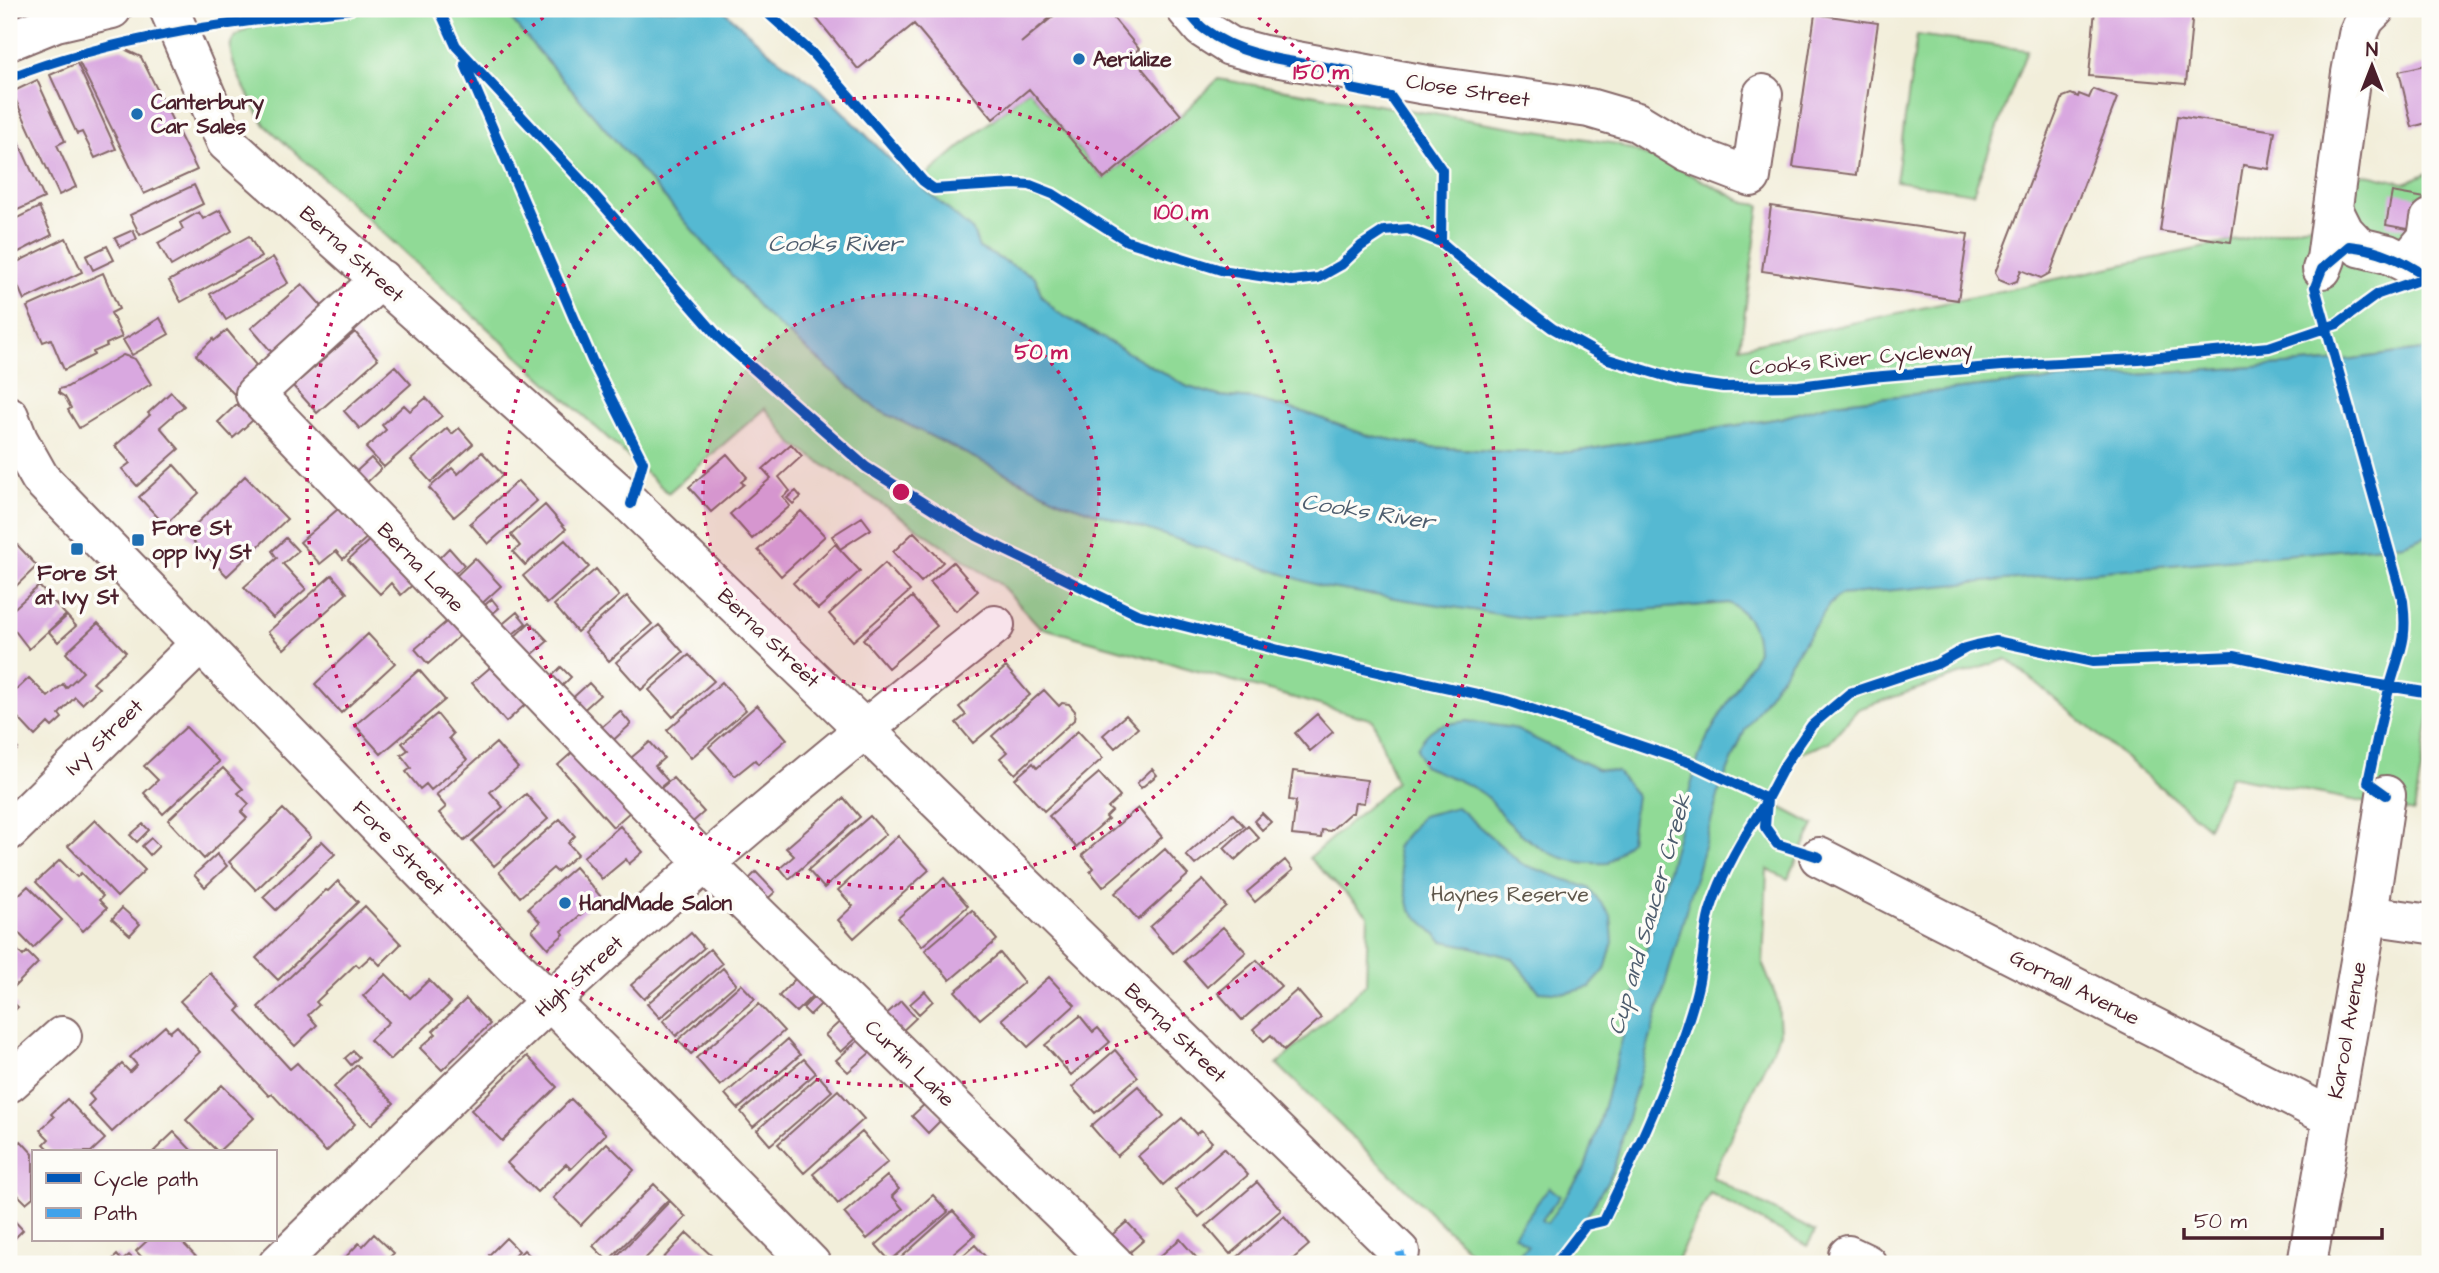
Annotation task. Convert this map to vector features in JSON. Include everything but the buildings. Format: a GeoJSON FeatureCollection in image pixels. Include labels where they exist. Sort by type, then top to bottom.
{"type":"FeatureCollection","features":[{"type":"Feature","properties":{"kind":"main road"},"geometry":{"type":"LineString","coordinates":[[9,41],[56,22],[112,9]]}},
{"type":"Feature","properties":{"kind":"main road","name":"Berna Street"},"geometry":{"type":"LineString","coordinates":[[169,9],[226,142],[631,504],[1400,1252]]}},
{"type":"Feature","properties":{"kind":"main road","name":"Close Street"},"geometry":{"type":"LineString","coordinates":[[1186,9],[1202,28],[1230,46],[1426,85],[1589,108],[1637,122],[1688,153],[1751,177],[1763,94]]}},
{"type":"Feature","properties":{"kind":"main road"},"geometry":{"type":"LineString","coordinates":[[2322,269],[2326,259],[2351,72],[2367,22]]}},
{"type":"Feature","properties":{"kind":"main road"},"geometry":{"type":"LineString","coordinates":[[2333,209],[2344,231],[2359,247],[2388,254],[2406,263],[2427,238],[2430,219]]}},
{"type":"Feature","properties":{"kind":"main road","name":"Berna Lane"},"geometry":{"type":"LineString","coordinates":[[381,279],[255,394],[705,863]]}},
{"type":"Feature","properties":{"kind":"main road","name":"Fore Street"},"geometry":{"type":"LineString","coordinates":[[9,416],[18,439],[40,478],[550,1001],[811,1264]]}},
{"type":"Feature","properties":{"kind":"main road","name":"High Street"},"geometry":{"type":"LineString","coordinates":[[278,1264],[550,1001],[705,863],[863,728],[995,625]]}},
{"type":"Feature","properties":{"kind":"main road","name":"Ivy Street"},"geometry":{"type":"LineString","coordinates":[[9,831],[200,644]]}},
{"type":"Feature","properties":{"kind":"main road","name":"Karool Avenue"},"geometry":{"type":"LineString","coordinates":[[2307,1264],[2368,915],[2386,795]]}},
{"type":"Feature","properties":{"kind":"main road","name":"Gornall Avenue"},"geometry":{"type":"LineString","coordinates":[[1819,857],[2331,1117]]}},
{"type":"Feature","properties":{"kind":"main road","name":"Curtin Lane"},"geometry":{"type":"LineString","coordinates":[[705,863],[1114,1264]]}},
{"type":"Feature","properties":{"kind":"main road"},"geometry":{"type":"LineString","coordinates":[[2368,915],[2430,924]]}},
{"type":"Feature","properties":{"kind":"main road"},"geometry":{"type":"LineString","coordinates":[[9,1083],[62,1036]]}},
{"type":"Feature","properties":{"kind":"green space","name":"Haynes Reserve"},"geometry":{"type":"Polygon","coordinates":[[[384,9],[502,9],[765,314],[1530,619],[2404,544],[2430,534],[2430,715],[2414,812],[2230,776],[2208,827],[2007,659],[1858,709],[1829,742],[1797,755],[1774,804],[1814,825],[1788,879],[1767,869],[1763,965],[1778,1002],[1780,1033],[1712,1177],[1815,1232],[1807,1246],[1710,1193],[1675,1264],[1483,1264],[1277,1064],[1366,984],[1368,915],[1309,858],[1396,782],[1373,720],[1040,627],[1001,585],[793,444],[765,408],[668,493],[265,125],[236,71],[231,49],[235,37],[250,27],[384,9]]]}},
{"type":"Feature","properties":{"kind":"green space"},"geometry":{"type":"Polygon","coordinates":[[[1917,35],[2027,50],[1973,193],[1896,181],[1917,35]]]}},
{"type":"Feature","properties":{"kind":"green space"},"geometry":{"type":"Polygon","coordinates":[[[1218,79],[1617,144],[1682,170],[1746,203],[1760,205],[1740,347],[2303,226],[2330,223],[2337,172],[2372,175],[2404,183],[2430,172],[2430,349],[2330,362],[2015,383],[1833,403],[1781,418],[1572,452],[1507,452],[1431,447],[1366,435],[1306,413],[1254,399],[1219,396],[1188,387],[1057,312],[1042,297],[1035,277],[979,248],[973,231],[928,194],[926,176],[1029,89],[1104,179],[1181,115],[1218,79]]]}},
{"type":"Feature","properties":{"kind":"water","name":"Cooks River"},"geometry":{"type":"Polygon","coordinates":[[[502,9],[722,9],[773,55],[818,87],[892,161],[973,231],[979,248],[1035,277],[1042,297],[1057,312],[1188,387],[1219,396],[1254,399],[1306,413],[1366,435],[1431,447],[1507,452],[1572,452],[1781,418],[1833,403],[2015,383],[2330,362],[2430,349],[2430,534],[2404,544],[1840,595],[1829,605],[1745,730],[1720,789],[1613,1171],[1587,1216],[1550,1264],[1508,1264],[1528,1246],[1514,1235],[1549,1187],[1560,1196],[1542,1220],[1547,1223],[1584,1170],[1596,1135],[1699,756],[1757,653],[1753,629],[1746,617],[1728,603],[1530,619],[1323,587],[1063,502],[876,409],[765,314],[502,9]]]}},
{"type":"Feature","properties":{"kind":"water"},"geometry":{"type":"Polygon","coordinates":[[[1467,721],[1513,728],[1597,769],[1617,772],[1636,795],[1630,841],[1608,863],[1565,859],[1530,841],[1507,821],[1482,793],[1423,766],[1417,748],[1427,734],[1443,725],[1467,721]]]}},
{"type":"Feature","properties":{"kind":"water"},"geometry":{"type":"Polygon","coordinates":[[[1457,807],[1522,864],[1589,888],[1611,916],[1613,942],[1605,970],[1590,987],[1567,993],[1539,991],[1512,958],[1443,941],[1410,910],[1396,847],[1422,816],[1457,807]]]}},
{"type":"Feature","properties":{"kind":"marked path"},"geometry":{"type":"LineString","coordinates":[[1400,1252],[1403,1264]]}},
{"type":"Feature","properties":{"kind":"cycle path"},"geometry":{"type":"LineString","coordinates":[[9,78],[92,51],[177,32],[350,9]]}},
{"type":"Feature","properties":{"kind":"cycle path"},"geometry":{"type":"LineString","coordinates":[[439,9],[456,46],[590,190],[722,341],[866,467],[976,536],[1137,614],[1279,650],[1508,701],[1691,763],[1767,799]]}},
{"type":"Feature","properties":{"kind":"cycle path","name":"Cooks River Cycleway"},"geometry":{"type":"LineString","coordinates":[[763,9],[812,53],[923,181],[934,189],[1030,185],[1053,194],[1127,241],[1221,270],[1292,281],[1318,278],[1341,265],[1361,246],[1384,231],[1408,229],[1441,242],[1552,328],[1608,359],[1681,381],[1723,387],[1799,386],[2002,366],[2138,359],[2269,347],[2337,324],[2378,294],[2430,276]]}},
{"type":"Feature","properties":{"kind":"cycle path"},"geometry":{"type":"LineString","coordinates":[[1186,9],[1204,29],[1237,47],[1255,54],[1349,71],[1351,89],[1391,97],[1442,170],[1441,242]]}},
{"type":"Feature","properties":{"kind":"cycle path"},"geometry":{"type":"LineString","coordinates":[[465,64],[592,360],[643,462],[631,504]]}},
{"type":"Feature","properties":{"kind":"cycle path"},"geometry":{"type":"LineString","coordinates":[[2386,795],[2368,782],[2402,645],[2403,601],[2315,287],[2322,269],[2349,246],[2390,256],[2428,277]]}},
{"type":"Feature","properties":{"kind":"cycle path"},"geometry":{"type":"LineString","coordinates":[[1819,857],[1777,844],[1765,827],[1767,799],[1786,763],[1812,725],[1850,693],[1937,664],[1977,645],[1996,641],[2093,662],[2234,656],[2338,678],[2430,693]]}},
{"type":"Feature","properties":{"kind":"cycle path"},"geometry":{"type":"LineString","coordinates":[[1556,1264],[1586,1225],[1603,1221],[1636,1151],[1667,1079],[1692,1009],[1708,919],[1715,897],[1734,855],[1766,802]]}},
{"type":"Feature","properties":{"kind":"place","name":"Aerialize"},"geometry":{"type":"Point","coordinates":[1079,59]}},
{"type":"Feature","properties":{"kind":"place","name":"Canterbury Car Sales"},"geometry":{"type":"Point","coordinates":[137,114]}},
{"type":"Feature","properties":{"kind":"place","name":"Fore St opp Ivy St"},"geometry":{"type":"Point","coordinates":[138,540]}},
{"type":"Feature","properties":{"kind":"place","name":"Fore St at Ivy St"},"geometry":{"type":"Point","coordinates":[77,549]}},
{"type":"Feature","properties":{"kind":"place","name":"HandMade Salon"},"geometry":{"type":"Point","coordinates":[565,903]}},
{"type":"Feature","properties":{"kind":"water label","name":"Cup and Saucer Creek"},"geometry":{"type":"Point","coordinates":[1649,914]}}]}
